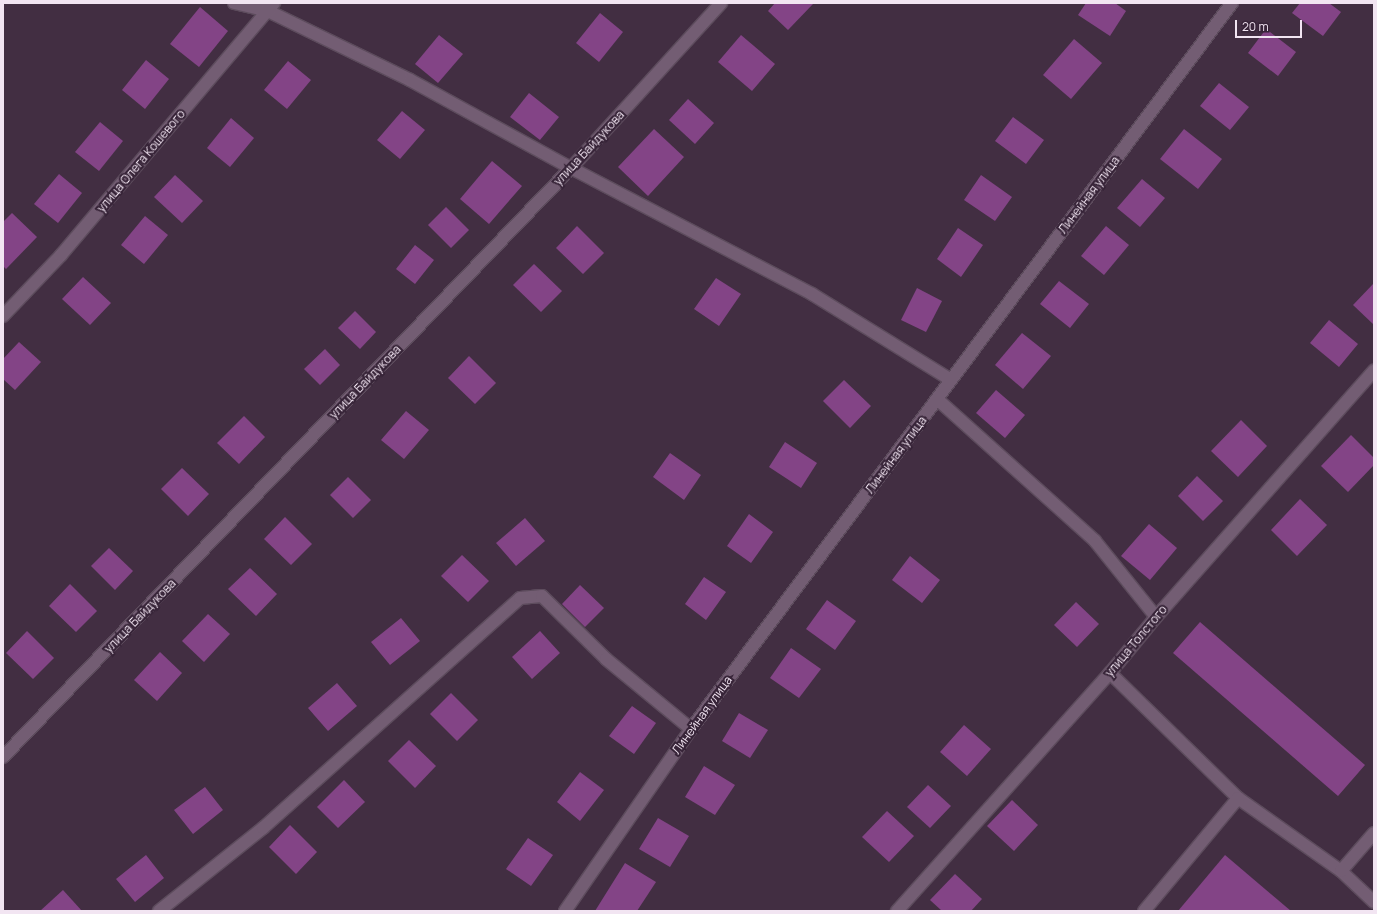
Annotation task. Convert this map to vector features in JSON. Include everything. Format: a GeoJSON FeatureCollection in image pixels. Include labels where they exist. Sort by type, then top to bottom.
{"type":"FeatureCollection","features":[{"type":"Feature","properties":{"kind":"street"},"geometry":{"type":"LineString","coordinates":[[234,3],[271,7],[410,80],[571,168],[812,294],[952,380]]}},
{"type":"Feature","properties":{"kind":"street","name":"улица Байдукова"},"geometry":{"type":"LineString","coordinates":[[3,757],[571,168],[721,3]]}},
{"type":"Feature","properties":{"kind":"street","name":"Линейная улица"},"geometry":{"type":"LineString","coordinates":[[565,911],[691,729],[1232,3]]}},
{"type":"Feature","properties":{"kind":"street","name":"улица Олега Кошевого"},"geometry":{"type":"LineString","coordinates":[[3,316],[61,255],[271,7]]}},
{"type":"Feature","properties":{"kind":"street","name":"улица Толстого"},"geometry":{"type":"LineString","coordinates":[[897,911],[1110,673],[1156,617],[1374,371]]}},
{"type":"Feature","properties":{"kind":"street"},"geometry":{"type":"LineString","coordinates":[[937,399],[1095,541],[1156,617]]}},
{"type":"Feature","properties":{"kind":"street"},"geometry":{"type":"LineString","coordinates":[[159,911],[263,828],[520,598],[542,596],[606,659],[691,729]]}},
{"type":"Feature","properties":{"kind":"street"},"geometry":{"type":"LineString","coordinates":[[1110,673],[1238,798],[1341,871],[1374,902]]}},
{"type":"Feature","properties":{"kind":"street"},"geometry":{"type":"LineString","coordinates":[[1144,911],[1238,798]]}},
{"type":"Feature","properties":{"kind":"street"},"geometry":{"type":"LineString","coordinates":[[1341,871],[1374,833]]}},
{"type":"Feature","properties":{"kind":"building"},"geometry":{"type":"Polygon","coordinates":[[[775,3],[813,4],[788,30],[768,11],[775,3]]]}},
{"type":"Feature","properties":{"kind":"building"},"geometry":{"type":"Polygon","coordinates":[[[1086,3],[1115,3],[1126,11],[1110,36],[1078,15],[1086,3]]]}},
{"type":"Feature","properties":{"kind":"building"},"geometry":{"type":"Polygon","coordinates":[[[1300,3],[1329,3],[1341,12],[1323,36],[1292,13],[1300,3]]]}},
{"type":"Feature","properties":{"kind":"building"},"geometry":{"type":"Polygon","coordinates":[[[200,7],[228,31],[199,67],[170,44],[200,7]]]}},
{"type":"Feature","properties":{"kind":"building"},"geometry":{"type":"Polygon","coordinates":[[[600,13],[623,32],[599,62],[576,43],[600,13]]]}},
{"type":"Feature","properties":{"kind":"building"},"geometry":{"type":"Polygon","coordinates":[[[1266,29],[1296,52],[1278,76],[1248,53],[1266,29]]]}},
{"type":"Feature","properties":{"kind":"building"},"geometry":{"type":"Polygon","coordinates":[[[439,35],[463,54],[438,83],[415,64],[439,35]]]}},
{"type":"Feature","properties":{"kind":"building"},"geometry":{"type":"Polygon","coordinates":[[[741,35],[775,64],[752,91],[718,62],[741,35]]]}},
{"type":"Feature","properties":{"kind":"building"},"geometry":{"type":"Polygon","coordinates":[[[1074,39],[1102,63],[1071,99],[1043,75],[1074,39]]]}},
{"type":"Feature","properties":{"kind":"building"},"geometry":{"type":"Polygon","coordinates":[[[146,60],[169,79],[145,109],[122,90],[146,60]]]}},
{"type":"Feature","properties":{"kind":"building"},"geometry":{"type":"Polygon","coordinates":[[[288,61],[311,80],[287,109],[264,90],[288,61]]]}},
{"type":"Feature","properties":{"kind":"building"},"geometry":{"type":"Polygon","coordinates":[[[1219,83],[1249,107],[1230,130],[1200,106],[1219,83]]]}},
{"type":"Feature","properties":{"kind":"building"},"geometry":{"type":"Polygon","coordinates":[[[529,93],[559,117],[540,140],[510,117],[529,93]]]}},
{"type":"Feature","properties":{"kind":"building"},"geometry":{"type":"Polygon","coordinates":[[[688,99],[714,123],[695,144],[669,120],[688,99]]]}},
{"type":"Feature","properties":{"kind":"building"},"geometry":{"type":"Polygon","coordinates":[[[402,111],[425,130],[400,159],[377,140],[402,111]]]}},
{"type":"Feature","properties":{"kind":"building"},"geometry":{"type":"Polygon","coordinates":[[[1013,117],[1044,140],[1026,164],[995,141],[1013,117]]]}},
{"type":"Feature","properties":{"kind":"building"},"geometry":{"type":"Polygon","coordinates":[[[231,118],[254,138],[230,167],[207,148],[231,118]]]}},
{"type":"Feature","properties":{"kind":"building"},"geometry":{"type":"Polygon","coordinates":[[[100,122],[123,141],[99,171],[75,152],[100,122]]]}},
{"type":"Feature","properties":{"kind":"building"},"geometry":{"type":"Polygon","coordinates":[[[654,129],[684,157],[648,196],[618,167],[654,129]]]}},
{"type":"Feature","properties":{"kind":"building"},"geometry":{"type":"Polygon","coordinates":[[[1184,129],[1222,159],[1198,189],[1160,159],[1184,129]]]}},
{"type":"Feature","properties":{"kind":"building"},"geometry":{"type":"Polygon","coordinates":[[[492,161],[522,186],[489,224],[460,199],[492,161]]]}},
{"type":"Feature","properties":{"kind":"building"},"geometry":{"type":"Polygon","coordinates":[[[59,174],[82,193],[58,223],[34,204],[59,174]]]}},
{"type":"Feature","properties":{"kind":"building"},"geometry":{"type":"Polygon","coordinates":[[[175,175],[203,201],[182,223],[154,197],[175,175]]]}},
{"type":"Feature","properties":{"kind":"building"},"geometry":{"type":"Polygon","coordinates":[[[981,175],[1012,197],[995,221],[964,200],[981,175]]]}},
{"type":"Feature","properties":{"kind":"building"},"geometry":{"type":"Polygon","coordinates":[[[1142,179],[1165,198],[1140,227],[1117,208],[1142,179]]]}},
{"type":"Feature","properties":{"kind":"building"},"geometry":{"type":"Polygon","coordinates":[[[446,207],[469,230],[451,248],[428,225],[446,207]]]}},
{"type":"Feature","properties":{"kind":"building"},"geometry":{"type":"Polygon","coordinates":[[[12,213],[37,237],[6,269],[3,266],[3,222],[12,213]]]}},
{"type":"Feature","properties":{"kind":"building"},"geometry":{"type":"Polygon","coordinates":[[[145,216],[168,235],[144,264],[121,245],[145,216]]]}},
{"type":"Feature","properties":{"kind":"building"},"geometry":{"type":"Polygon","coordinates":[[[577,226],[604,253],[583,274],[556,248],[577,226]]]}},
{"type":"Feature","properties":{"kind":"building"},"geometry":{"type":"Polygon","coordinates":[[[1106,226],[1129,245],[1104,275],[1081,256],[1106,226]]]}},
{"type":"Feature","properties":{"kind":"building"},"geometry":{"type":"Polygon","coordinates":[[[958,228],[983,245],[961,277],[937,259],[958,228]]]}},
{"type":"Feature","properties":{"kind":"building"},"geometry":{"type":"Polygon","coordinates":[[[415,245],[434,260],[415,284],[396,269],[415,245]]]}},
{"type":"Feature","properties":{"kind":"building"},"geometry":{"type":"Polygon","coordinates":[[[534,264],[562,291],[541,312],[513,285],[534,264]]]}},
{"type":"Feature","properties":{"kind":"building"},"geometry":{"type":"Polygon","coordinates":[[[83,277],[111,303],[90,325],[62,299],[83,277]]]}},
{"type":"Feature","properties":{"kind":"building"},"geometry":{"type":"Polygon","coordinates":[[[716,278],[741,294],[719,326],[694,309],[716,278]]]}},
{"type":"Feature","properties":{"kind":"building"},"geometry":{"type":"Polygon","coordinates":[[[1059,281],[1089,304],[1070,328],[1040,304],[1059,281]]]}},
{"type":"Feature","properties":{"kind":"building"},"geometry":{"type":"Polygon","coordinates":[[[1374,283],[1374,323],[1373,324],[1353,305],[1374,283]]]}},
{"type":"Feature","properties":{"kind":"building"},"geometry":{"type":"Polygon","coordinates":[[[917,288],[942,301],[926,332],[901,320],[917,288]]]}},
{"type":"Feature","properties":{"kind":"building"},"geometry":{"type":"Polygon","coordinates":[[[355,311],[376,332],[360,349],[338,328],[355,311]]]}},
{"type":"Feature","properties":{"kind":"building"},"geometry":{"type":"Polygon","coordinates":[[[1329,320],[1358,344],[1339,367],[1310,343],[1329,320]]]}},
{"type":"Feature","properties":{"kind":"building"},"geometry":{"type":"Polygon","coordinates":[[[1022,333],[1051,356],[1023,389],[995,365],[1022,333]]]}},
{"type":"Feature","properties":{"kind":"building"},"geometry":{"type":"Polygon","coordinates":[[[19,342],[41,362],[15,390],[3,379],[3,359],[19,342]]]}},
{"type":"Feature","properties":{"kind":"building"},"geometry":{"type":"Polygon","coordinates":[[[325,349],[340,365],[320,385],[304,369],[325,349]]]}},
{"type":"Feature","properties":{"kind":"building"},"geometry":{"type":"Polygon","coordinates":[[[469,356],[496,383],[475,404],[448,378],[469,356]]]}},
{"type":"Feature","properties":{"kind":"building"},"geometry":{"type":"Polygon","coordinates":[[[844,380],[871,406],[850,428],[823,401],[844,380]]]}},
{"type":"Feature","properties":{"kind":"building"},"geometry":{"type":"Polygon","coordinates":[[[996,390],[1025,415],[1005,438],[976,413],[996,390]]]}},
{"type":"Feature","properties":{"kind":"building"},"geometry":{"type":"Polygon","coordinates":[[[406,411],[429,430],[404,459],[381,440],[406,411]]]}},
{"type":"Feature","properties":{"kind":"building"},"geometry":{"type":"Polygon","coordinates":[[[244,416],[265,437],[239,464],[217,443],[244,416]]]}},
{"type":"Feature","properties":{"kind":"building"},"geometry":{"type":"Polygon","coordinates":[[[1241,420],[1267,446],[1238,477],[1211,451],[1241,420]]]}},
{"type":"Feature","properties":{"kind":"building"},"geometry":{"type":"Polygon","coordinates":[[[1351,435],[1374,458],[1374,465],[1348,492],[1321,466],[1351,435]]]}},
{"type":"Feature","properties":{"kind":"building"},"geometry":{"type":"Polygon","coordinates":[[[785,442],[817,463],[801,488],[769,467],[785,442]]]}},
{"type":"Feature","properties":{"kind":"building"},"geometry":{"type":"Polygon","coordinates":[[[670,453],[701,475],[684,500],[653,477],[670,453]]]}},
{"type":"Feature","properties":{"kind":"building"},"geometry":{"type":"Polygon","coordinates":[[[182,468],[209,494],[188,516],[161,489],[182,468]]]}},
{"type":"Feature","properties":{"kind":"building"},"geometry":{"type":"Polygon","coordinates":[[[1197,476],[1223,501],[1203,521],[1178,496],[1197,476]]]}},
{"type":"Feature","properties":{"kind":"building"},"geometry":{"type":"Polygon","coordinates":[[[348,477],[371,500],[353,518],[330,495],[348,477]]]}},
{"type":"Feature","properties":{"kind":"building"},"geometry":{"type":"Polygon","coordinates":[[[1300,499],[1327,525],[1297,556],[1271,530],[1300,499]]]}},
{"type":"Feature","properties":{"kind":"building"},"geometry":{"type":"Polygon","coordinates":[[[749,514],[773,532],[751,563],[727,546],[749,514]]]}},
{"type":"Feature","properties":{"kind":"building"},"geometry":{"type":"Polygon","coordinates":[[[285,517],[312,544],[291,565],[264,539],[285,517]]]}},
{"type":"Feature","properties":{"kind":"building"},"geometry":{"type":"Polygon","coordinates":[[[525,518],[545,541],[516,566],[496,543],[525,518]]]}},
{"type":"Feature","properties":{"kind":"building"},"geometry":{"type":"Polygon","coordinates":[[[1149,524],[1177,548],[1150,580],[1121,556],[1149,524]]]}},
{"type":"Feature","properties":{"kind":"building"},"geometry":{"type":"Polygon","coordinates":[[[109,548],[133,571],[115,590],[91,566],[109,548]]]}},
{"type":"Feature","properties":{"kind":"building"},"geometry":{"type":"Polygon","coordinates":[[[462,555],[489,581],[468,602],[441,576],[462,555]]]}},
{"type":"Feature","properties":{"kind":"building"},"geometry":{"type":"Polygon","coordinates":[[[910,556],[940,580],[922,603],[892,580],[910,556]]]}},
{"type":"Feature","properties":{"kind":"building"},"geometry":{"type":"Polygon","coordinates":[[[250,568],[277,594],[256,616],[228,589],[250,568]]]}},
{"type":"Feature","properties":{"kind":"building"},"geometry":{"type":"Polygon","coordinates":[[[704,577],[726,592],[706,620],[685,604],[704,577]]]}},
{"type":"Feature","properties":{"kind":"building"},"geometry":{"type":"Polygon","coordinates":[[[70,584],[97,611],[76,632],[49,606],[70,584]]]}},
{"type":"Feature","properties":{"kind":"building"},"geometry":{"type":"Polygon","coordinates":[[[580,585],[604,608],[585,627],[562,604],[580,585]]]}},
{"type":"Feature","properties":{"kind":"building"},"geometry":{"type":"Polygon","coordinates":[[[827,600],[856,621],[835,650],[806,629],[827,600]]]}},
{"type":"Feature","properties":{"kind":"building"},"geometry":{"type":"Polygon","coordinates":[[[1076,602],[1099,624],[1077,647],[1054,625],[1076,602]]]}},
{"type":"Feature","properties":{"kind":"building"},"geometry":{"type":"Polygon","coordinates":[[[208,614],[230,634],[204,662],[182,641],[208,614]]]}},
{"type":"Feature","properties":{"kind":"building"},"geometry":{"type":"Polygon","coordinates":[[[401,618],[420,641],[390,665],[371,642],[401,618]]]}},
{"type":"Feature","properties":{"kind":"building"},"geometry":{"type":"Polygon","coordinates":[[[1200,622],[1365,765],[1338,796],[1173,653],[1200,622]]]}},
{"type":"Feature","properties":{"kind":"building"},"geometry":{"type":"Polygon","coordinates":[[[27,631],[54,658],[33,679],[6,653],[27,631]]]}},
{"type":"Feature","properties":{"kind":"building"},"geometry":{"type":"Polygon","coordinates":[[[540,631],[560,653],[532,679],[512,657],[540,631]]]}},
{"type":"Feature","properties":{"kind":"building"},"geometry":{"type":"Polygon","coordinates":[[[791,648],[821,669],[799,698],[770,678],[791,648]]]}},
{"type":"Feature","properties":{"kind":"building"},"geometry":{"type":"Polygon","coordinates":[[[160,652],[182,673],[157,701],[134,680],[160,652]]]}},
{"type":"Feature","properties":{"kind":"building"},"geometry":{"type":"Polygon","coordinates":[[[337,683],[357,706],[328,731],[308,708],[337,683]]]}},
{"type":"Feature","properties":{"kind":"building"},"geometry":{"type":"Polygon","coordinates":[[[451,693],[478,720],[457,741],[430,714],[451,693]]]}},
{"type":"Feature","properties":{"kind":"building"},"geometry":{"type":"Polygon","coordinates":[[[632,706],[656,723],[634,754],[609,736],[632,706]]]}},
{"type":"Feature","properties":{"kind":"building"},"geometry":{"type":"Polygon","coordinates":[[[739,713],[768,730],[750,758],[722,741],[739,713]]]}},
{"type":"Feature","properties":{"kind":"building"},"geometry":{"type":"Polygon","coordinates":[[[964,725],[991,749],[967,776],[940,752],[964,725]]]}},
{"type":"Feature","properties":{"kind":"building"},"geometry":{"type":"Polygon","coordinates":[[[409,740],[436,766],[415,788],[388,761],[409,740]]]}},
{"type":"Feature","properties":{"kind":"building"},"geometry":{"type":"Polygon","coordinates":[[[704,766],[735,785],[715,815],[685,797],[704,766]]]}},
{"type":"Feature","properties":{"kind":"building"},"geometry":{"type":"Polygon","coordinates":[[[580,772],[604,790],[580,821],[557,802],[580,772]]]}},
{"type":"Feature","properties":{"kind":"building"},"geometry":{"type":"Polygon","coordinates":[[[344,780],[365,802],[338,828],[317,807],[344,780]]]}},
{"type":"Feature","properties":{"kind":"building"},"geometry":{"type":"Polygon","coordinates":[[[928,785],[951,806],[930,828],[907,807],[928,785]]]}},
{"type":"Feature","properties":{"kind":"building"},"geometry":{"type":"Polygon","coordinates":[[[205,787],[223,810],[193,834],[174,810],[205,787]]]}},
{"type":"Feature","properties":{"kind":"building"},"geometry":{"type":"Polygon","coordinates":[[[1012,800],[1038,825],[1014,851],[987,826],[1012,800]]]}},
{"type":"Feature","properties":{"kind":"building"},"geometry":{"type":"Polygon","coordinates":[[[887,811],[914,836],[889,862],[862,837],[887,811]]]}},
{"type":"Feature","properties":{"kind":"building"},"geometry":{"type":"Polygon","coordinates":[[[658,818],[689,836],[670,867],[639,849],[658,818]]]}},
{"type":"Feature","properties":{"kind":"building"},"geometry":{"type":"Polygon","coordinates":[[[290,825],[317,852],[296,874],[269,847],[290,825]]]}},
{"type":"Feature","properties":{"kind":"building"},"geometry":{"type":"Polygon","coordinates":[[[528,838],[553,855],[531,886],[506,869],[528,838]]]}},
{"type":"Feature","properties":{"kind":"building"},"geometry":{"type":"Polygon","coordinates":[[[146,855],[164,878],[135,902],[116,879],[146,855]]]}},
{"type":"Feature","properties":{"kind":"building"},"geometry":{"type":"Polygon","coordinates":[[[1225,855],[1291,911],[1178,911],[1225,855]]]}},
{"type":"Feature","properties":{"kind":"building"},"geometry":{"type":"Polygon","coordinates":[[[625,863],[656,882],[637,911],[595,911],[625,863]]]}},
{"type":"Feature","properties":{"kind":"building"},"geometry":{"type":"Polygon","coordinates":[[[955,874],[982,899],[971,911],[942,911],[930,900],[955,874]]]}},
{"type":"Feature","properties":{"kind":"building"},"geometry":{"type":"Polygon","coordinates":[[[63,890],[82,911],[40,911],[63,890]]]}}]}
